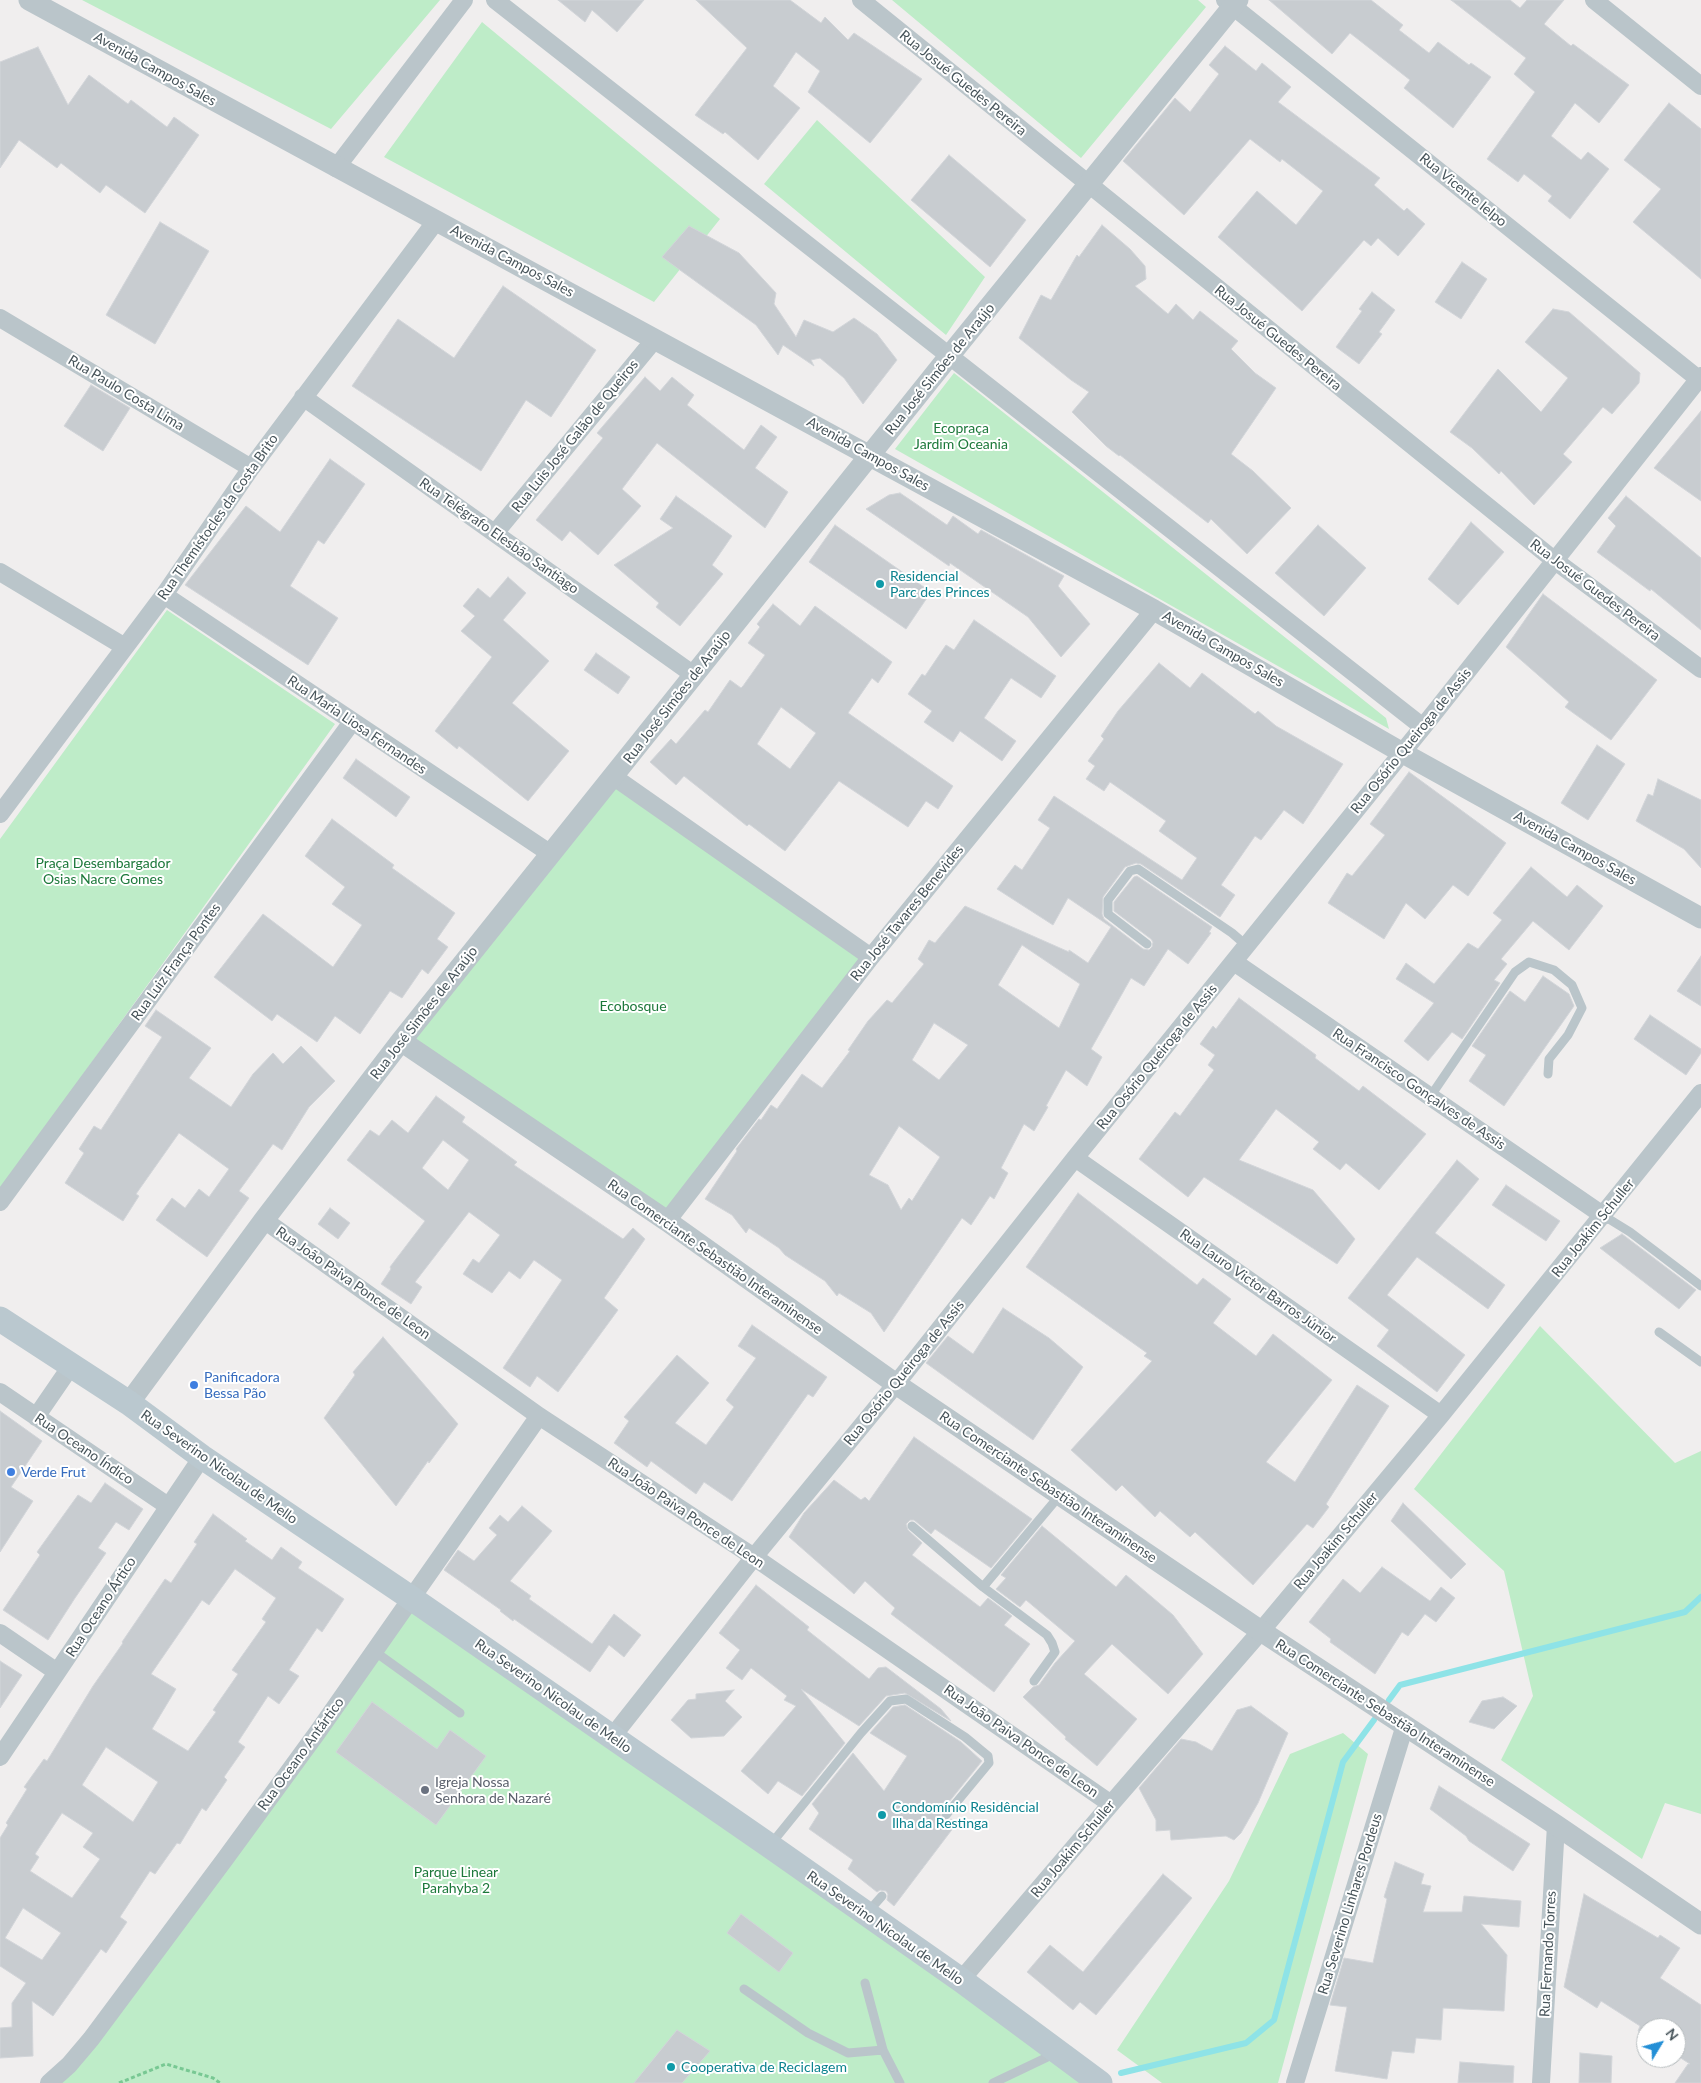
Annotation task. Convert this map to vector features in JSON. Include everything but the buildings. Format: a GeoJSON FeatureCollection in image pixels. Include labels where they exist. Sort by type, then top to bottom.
{"type":"FeatureCollection","features":[{"type":"Feature","properties":{"kind":"main road","name":"Rua Severino Nicolau de Mello"},"geometry":{"type":"LineString","coordinates":[[0,1319],[129,1404],[202,1457],[411,1598],[770,1846],[874,1905],[961,1980],[1100,2083]]}},
{"type":"Feature","properties":{"kind":"street","name":"Avenida Campos Sales"},"geometry":{"type":"LineString","coordinates":[[29,0],[1154,610],[1402,752],[1701,918]]}},
{"type":"Feature","properties":{"kind":"street"},"geometry":{"type":"LineString","coordinates":[[336,168],[464,0]]}},
{"type":"Feature","properties":{"kind":"street"},"geometry":{"type":"LineString","coordinates":[[495,0],[1423,727]]}},
{"type":"Feature","properties":{"kind":"street","name":"Rua Josué Guedes Pereira"},"geometry":{"type":"LineString","coordinates":[[861,0],[1554,560],[1701,669]]}},
{"type":"Feature","properties":{"kind":"street"},"geometry":{"type":"LineString","coordinates":[[1594,0],[1701,86]]}},
{"type":"Feature","properties":{"kind":"street","name":"Rua José Simões de Araújo"},"geometry":{"type":"LineString","coordinates":[[129,1404],[264,1220],[401,1041],[1232,2]]}},
{"type":"Feature","properties":{"kind":"street","name":"Rua Vicente Ielpo"},"geometry":{"type":"LineString","coordinates":[[1232,2],[1700,378]]}},
{"type":"Feature","properties":{"kind":"street","name":"Rua Themístocles da Costa Brito"},"geometry":{"type":"LineString","coordinates":[[0,814],[164,596],[303,397],[436,221]]}},
{"type":"Feature","properties":{"kind":"street","name":"Rua Paulo Costa Lima"},"geometry":{"type":"LineString","coordinates":[[0,318],[252,468]]}},
{"type":"Feature","properties":{"kind":"street","name":"Rua Luis José Galão de Queiros"},"geometry":{"type":"LineString","coordinates":[[495,533],[655,339]]}},
{"type":"Feature","properties":{"kind":"street","name":"Rua Osório Queiroga de Assis"},"geometry":{"type":"LineString","coordinates":[[612,1737],[754,1557],[896,1384],[1075,1158],[1423,727],[1700,378]]}},
{"type":"Feature","properties":{"kind":"street","name":"Rua Telégrafo Elesbão Santiago"},"geometry":{"type":"LineString","coordinates":[[303,397],[694,674]]}},
{"type":"Feature","properties":{"kind":"street"},"geometry":{"type":"LineString","coordinates":[[0,572],[125,647]]}},
{"type":"Feature","properties":{"kind":"street","name":"Rua Maria Liosa Fernandes"},"geometry":{"type":"LineString","coordinates":[[164,596],[551,854]]}},
{"type":"Feature","properties":{"kind":"street","name":"Rua José Tavares Benevides"},"geometry":{"type":"LineString","coordinates":[[667,1222],[871,957],[1154,610]]}},
{"type":"Feature","properties":{"kind":"street","name":"Rua Luiz França Pontes"},"geometry":{"type":"LineString","coordinates":[[0,1202],[352,722]]}},
{"type":"Feature","properties":{"kind":"street"},"geometry":{"type":"LineString","coordinates":[[614,777],[871,957]]}},
{"type":"Feature","properties":{"kind":"street","name":"Rua Francisco Gonçalves de Assis"},"geometry":{"type":"LineString","coordinates":[[1234,962],[1604,1216]]}},
{"type":"Feature","properties":{"kind":"street","name":"Rua Comerciante Sebastião Interaminense"},"geometry":{"type":"LineString","coordinates":[[401,1041],[667,1222],[896,1384],[1261,1632],[1556,1825],[1701,1924]]}},
{"type":"Feature","properties":{"kind":"street","name":"Rua Joakim Schuller"},"geometry":{"type":"LineString","coordinates":[[961,1980],[1261,1632],[1604,1216],[1701,1093]]}},
{"type":"Feature","properties":{"kind":"street","name":"Rua Lauro Victor Barros Júnior"},"geometry":{"type":"LineString","coordinates":[[1075,1158],[1441,1415]]}},
{"type":"Feature","properties":{"kind":"street","name":"Rua João Paiva Ponce de Leon"},"geometry":{"type":"LineString","coordinates":[[264,1220],[539,1416],[754,1557],[1111,1804]]}},
{"type":"Feature","properties":{"kind":"street"},"geometry":{"type":"LineString","coordinates":[[36,1417],[71,1366]]}},
{"type":"Feature","properties":{"kind":"street","name":"Rua Oceano Índico"},"geometry":{"type":"LineString","coordinates":[[0,1392],[168,1506]]}},
{"type":"Feature","properties":{"kind":"street","name":"Rua Oceano Antártico"},"geometry":{"type":"LineString","coordinates":[[49,2083],[69,2065],[130,1987],[317,1733],[539,1416]]}},
{"type":"Feature","properties":{"kind":"street","name":"Rua Oceano Ártico"},"geometry":{"type":"LineString","coordinates":[[0,1757],[202,1457]]}},
{"type":"Feature","properties":{"kind":"street"},"geometry":{"type":"LineString","coordinates":[[0,1633],[57,1672]]}},
{"type":"Feature","properties":{"kind":"street","name":"Rua Severino Linhares Pordeus"},"geometry":{"type":"LineString","coordinates":[[1295,2083],[1405,1725]]}},
{"type":"Feature","properties":{"kind":"street","name":"Rua Fernando Torres"},"geometry":{"type":"LineString","coordinates":[[1541,2083],[1556,1825]]}},
{"type":"Feature","properties":{"kind":"lane"},"geometry":{"type":"LineString","coordinates":[[1147,944],[1108,914],[1108,900],[1130,871],[1138,869],[1232,933],[1247,946]]}},
{"type":"Feature","properties":{"kind":"lane"},"geometry":{"type":"LineString","coordinates":[[1430,1097],[1515,972],[1529,962],[1554,970],[1572,985],[1582,1008],[1568,1035],[1549,1059],[1548,1074]]}},
{"type":"Feature","properties":{"kind":"lane"},"geometry":{"type":"LineString","coordinates":[[1604,1216],[1630,1232],[1701,1286]]}},
{"type":"Feature","properties":{"kind":"lane"},"geometry":{"type":"LineString","coordinates":[[1659,1332],[1701,1362]]}},
{"type":"Feature","properties":{"kind":"lane"},"geometry":{"type":"LineString","coordinates":[[984,1588],[1060,1495]]}},
{"type":"Feature","properties":{"kind":"lane"},"geometry":{"type":"LineString","coordinates":[[912,1526],[984,1588],[1046,1635],[1052,1643],[1054,1652],[1034,1681]]}},
{"type":"Feature","properties":{"kind":"lane"},"geometry":{"type":"LineString","coordinates":[[374,1650],[460,1713]]}},
{"type":"Feature","properties":{"kind":"lane"},"geometry":{"type":"LineString","coordinates":[[770,1846],[861,1733],[890,1701],[906,1699],[965,1737],[988,1756],[989,1764],[946,1815]]}},
{"type":"Feature","properties":{"kind":"lane"},"geometry":{"type":"LineString","coordinates":[[864,1983],[883,2050],[900,2083]]}},
{"type":"Feature","properties":{"kind":"lane"},"geometry":{"type":"LineString","coordinates":[[744,1989],[808,2033],[848,2053],[883,2050]]}},
{"type":"Feature","properties":{"kind":"lane"},"geometry":{"type":"LineString","coordinates":[[993,2083],[1058,2052]]}},
{"type":"Feature","properties":{"kind":"path"},"geometry":{"type":"LineString","coordinates":[[119,2083],[166,2064],[214,2078],[220,2083]]}},
{"type":"Feature","properties":{"kind":"green space"},"geometry":{"type":"Polygon","coordinates":[[[82,0],[440,0],[331,129],[82,0]]]}},
{"type":"Feature","properties":{"kind":"green space"},"geometry":{"type":"Polygon","coordinates":[[[892,0],[1198,0],[1206,7],[1081,158],[892,0]]]}},
{"type":"Feature","properties":{"kind":"green space"},"geometry":{"type":"Polygon","coordinates":[[[482,22],[720,219],[654,302],[384,157],[482,22]]]}},
{"type":"Feature","properties":{"kind":"green space"},"geometry":{"type":"Polygon","coordinates":[[[817,120],[985,277],[946,335],[764,184],[817,120]]]}},
{"type":"Feature","properties":{"kind":"green space","name":"Ecopraça Jardim Oceania"},"geometry":{"type":"Polygon","coordinates":[[[954,373],[1386,718],[1389,729],[895,449],[954,373]]]}},
{"type":"Feature","properties":{"kind":"green space","name":"Praça Desembargador Osias Nacre Gomes"},"geometry":{"type":"Polygon","coordinates":[[[167,610],[335,724],[0,1190],[0,839],[167,610]]]}},
{"type":"Feature","properties":{"kind":"green space","name":"Ecobosque"},"geometry":{"type":"Polygon","coordinates":[[[614,777],[871,957],[667,1221],[401,1041],[614,777]]]}},
{"type":"Feature","properties":{"kind":"green space"},"geometry":{"type":"Polygon","coordinates":[[[1540,1326],[1675,1463],[1701,1451],[1701,1814],[1665,1803],[1642,1859],[1501,1760],[1533,1696],[1504,1571],[1414,1489],[1540,1326]]]}},
{"type":"Feature","properties":{"kind":"green space","name":"Parque Linear Parahyba 2"},"geometry":{"type":"Polygon","coordinates":[[[409,1599],[1099,2083],[46,2083],[83,2047],[409,1599]]]}},
{"type":"Feature","properties":{"kind":"green space"},"geometry":{"type":"Polygon","coordinates":[[[1343,1733],[1368,1754],[1278,2083],[1162,2083],[1117,2050],[1229,1881],[1290,1754],[1343,1733]]]}},
{"type":"Feature","properties":{"kind":"waterway"},"geometry":{"type":"LineString","coordinates":[[1389,1700],[1400,1685],[1685,1612],[1701,1597]]}},
{"type":"Feature","properties":{"kind":"waterway"},"geometry":{"type":"LineString","coordinates":[[1121,2073],[1246,2043],[1274,2020],[1343,1762],[1374,1720]]}},
{"type":"Feature","properties":{"kind":"place","name":"Residencial Parc des Princes"},"geometry":{"type":"Point","coordinates":[880,584]}},
{"type":"Feature","properties":{"kind":"place","name":"Panificadora Bessa Pão"},"geometry":{"type":"Point","coordinates":[194,1385]}},
{"type":"Feature","properties":{"kind":"place","name":"Verde Frut"},"geometry":{"type":"Point","coordinates":[11,1472]}},
{"type":"Feature","properties":{"kind":"place","name":"Igreja Nossa Senhora de Nazaré"},"geometry":{"type":"Point","coordinates":[425,1790]}},
{"type":"Feature","properties":{"kind":"place","name":"Condomínio Residêncial Ilha da Restinga"},"geometry":{"type":"Point","coordinates":[882,1815]}},
{"type":"Feature","properties":{"kind":"place","name":"Cooperativa de Reciclagem"},"geometry":{"type":"Point","coordinates":[671,2067]}}]}
